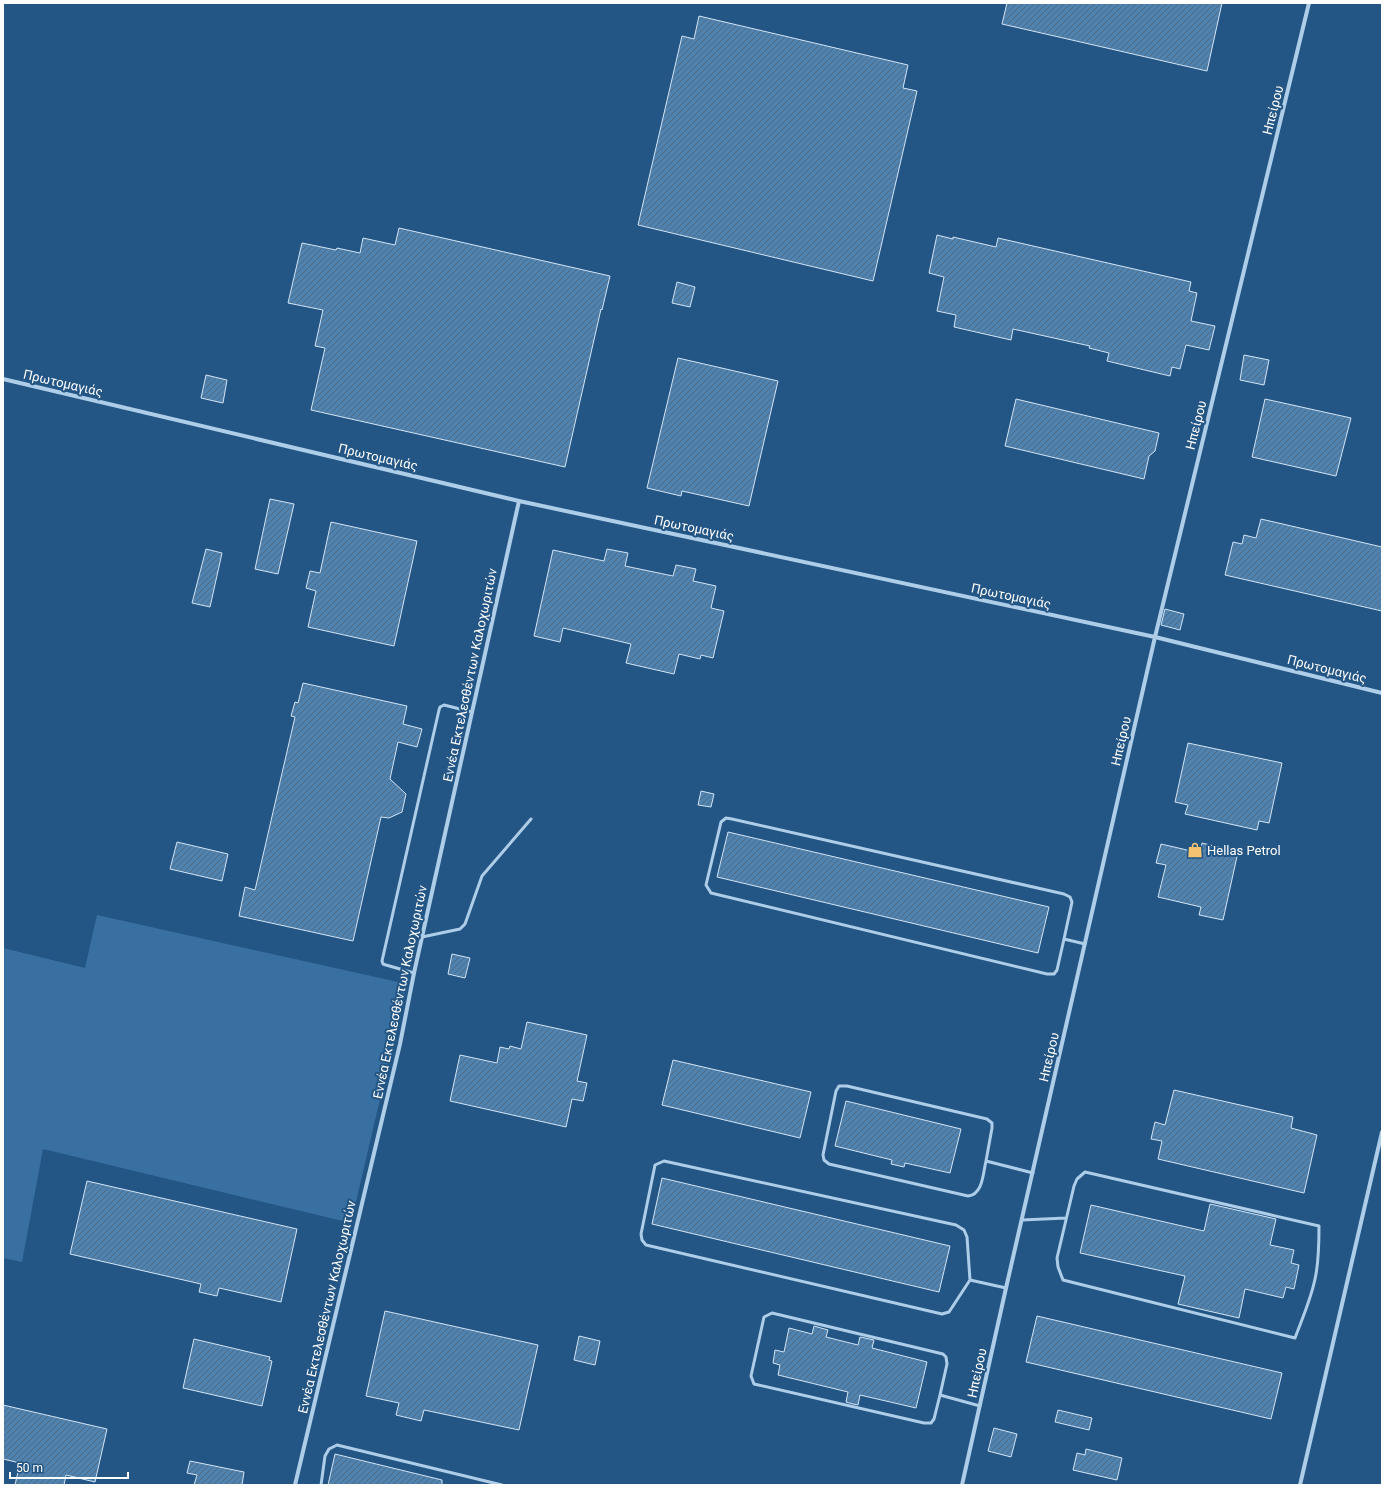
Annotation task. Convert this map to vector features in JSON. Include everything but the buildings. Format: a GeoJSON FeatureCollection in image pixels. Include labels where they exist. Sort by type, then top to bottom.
{"type":"FeatureCollection","features":[{"type":"Feature","properties":{"kind":"street","name":"Ηπείρου"},"geometry":{"type":"LineString","coordinates":[[962,1485],[1155,637],[1309,3]]}},
{"type":"Feature","properties":{"kind":"street","name":"Πρωτομαγιάς"},"geometry":{"type":"LineString","coordinates":[[3,379],[519,501],[1155,637],[1382,693]]}},
{"type":"Feature","properties":{"kind":"street","name":"Εννέα Εκτελεσθέντων Καλοχωριτών"},"geometry":{"type":"LineString","coordinates":[[295,1485],[400,1044],[414,973],[519,501]]}},
{"type":"Feature","properties":{"kind":"street"},"geometry":{"type":"LineString","coordinates":[[1300,1485],[1382,1132]]}},
{"type":"Feature","properties":{"kind":"lane"},"geometry":{"type":"LineString","coordinates":[[414,973],[383,964],[382,960],[440,707],[444,705],[472,712]]}},
{"type":"Feature","properties":{"kind":"lane"},"geometry":{"type":"LineString","coordinates":[[726,818],[732,819],[1064,894],[1070,897],[1072,902],[1064,939],[1057,970],[1054,974],[1047,974],[711,893],[706,885],[721,822],[726,818]]}},
{"type":"Feature","properties":{"kind":"lane"},"geometry":{"type":"LineString","coordinates":[[422,937],[460,929],[465,924],[482,876],[531,819]]}},
{"type":"Feature","properties":{"kind":"lane"},"geometry":{"type":"LineString","coordinates":[[1064,939],[1085,944]]}},
{"type":"Feature","properties":{"kind":"lane"},"geometry":{"type":"LineString","coordinates":[[839,1086],[847,1086],[988,1119],[992,1123],[992,1128],[986,1161],[978,1191],[973,1195],[968,1196],[829,1164],[824,1160],[824,1154],[836,1091],[839,1086]]}},
{"type":"Feature","properties":{"kind":"lane"},"geometry":{"type":"LineString","coordinates":[[664,1161],[956,1225],[964,1230],[967,1237],[970,1280],[949,1312],[942,1314],[646,1245],[642,1240],[641,1234],[655,1165],[664,1161]]}},
{"type":"Feature","properties":{"kind":"lane"},"geometry":{"type":"LineString","coordinates":[[986,1161],[1033,1173]]}},
{"type":"Feature","properties":{"kind":"lane"},"geometry":{"type":"LineString","coordinates":[[1085,1172],[1320,1226],[1318,1263],[1315,1280],[1295,1338],[1063,1280],[1058,1267],[1057,1258],[1066,1218],[1074,1186],[1077,1179],[1085,1172]]}},
{"type":"Feature","properties":{"kind":"lane"},"geometry":{"type":"LineString","coordinates":[[1022,1220],[1066,1218]]}},
{"type":"Feature","properties":{"kind":"lane"},"geometry":{"type":"LineString","coordinates":[[970,1280],[1006,1288]]}},
{"type":"Feature","properties":{"kind":"lane"},"geometry":{"type":"LineString","coordinates":[[772,1313],[943,1354],[946,1357],[947,1364],[940,1395],[934,1419],[931,1423],[924,1423],[754,1384],[751,1376],[764,1317],[772,1313]]}},
{"type":"Feature","properties":{"kind":"lane"},"geometry":{"type":"LineString","coordinates":[[940,1395],[980,1406]]}},
{"type":"Feature","properties":{"kind":"lane"},"geometry":{"type":"LineString","coordinates":[[321,1485],[325,1456],[329,1449],[337,1445],[502,1485]]}},
{"type":"Feature","properties":{"kind":"shaded area"},"geometry":{"type":"Polygon","coordinates":[[[97,915],[407,984],[351,1223],[43,1149],[22,1262],[3,1258],[3,948],[85,968],[97,915]]]}},
{"type":"Feature","properties":{"kind":"place","name":"Hellas Petrol"},"geometry":{"type":"Point","coordinates":[1195,850]}}]}
